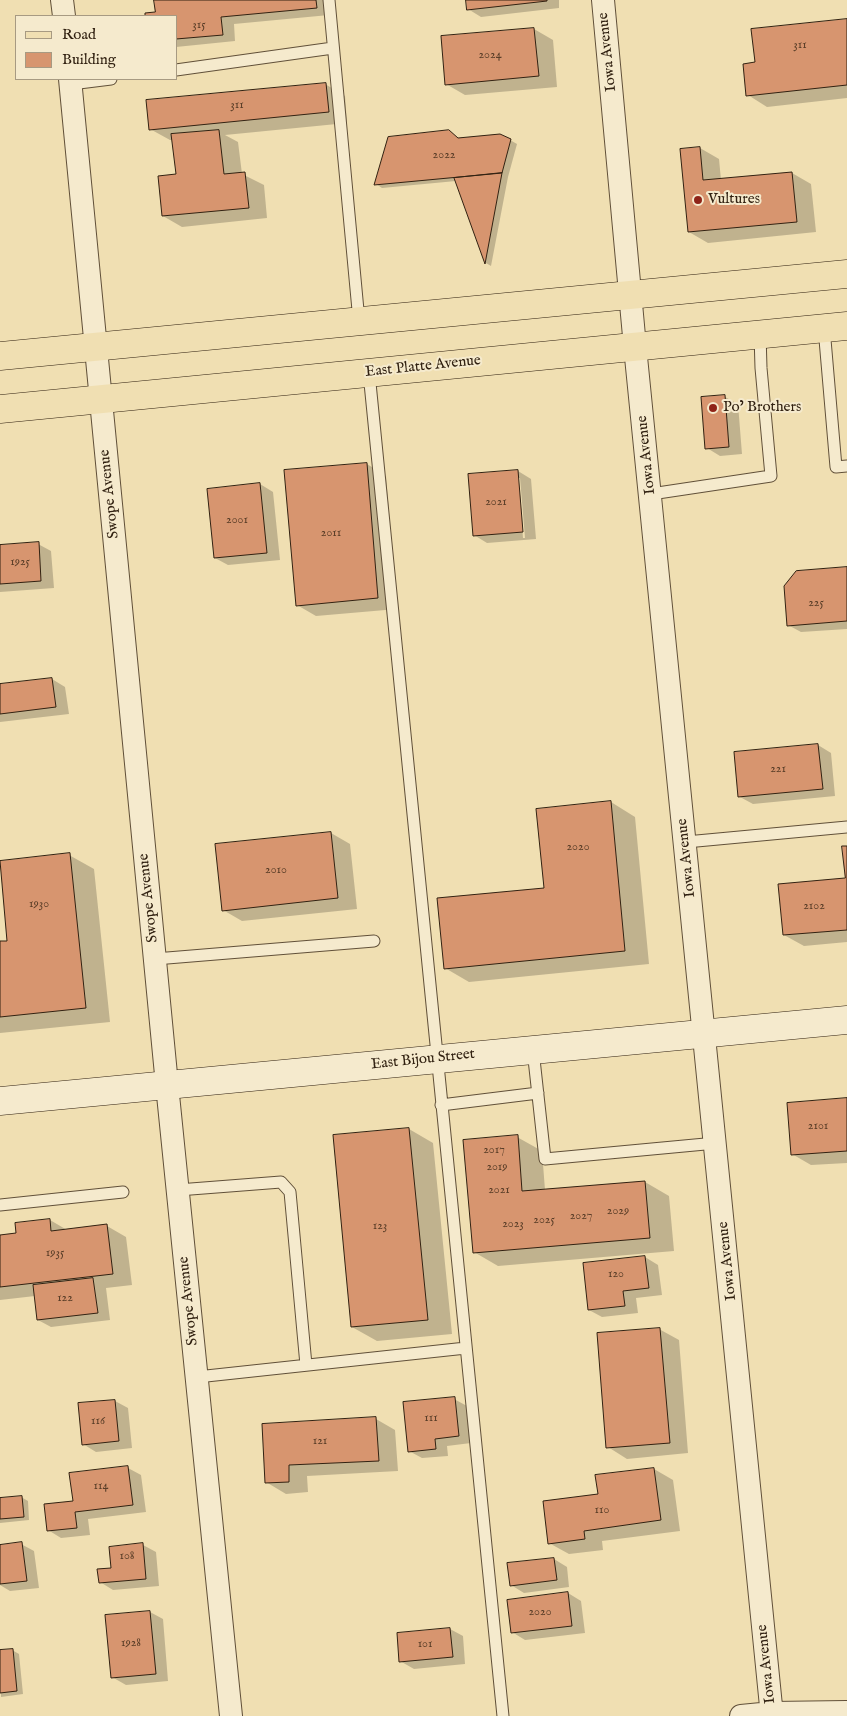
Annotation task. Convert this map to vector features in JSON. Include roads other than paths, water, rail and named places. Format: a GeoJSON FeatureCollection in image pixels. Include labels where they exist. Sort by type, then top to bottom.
{"type":"FeatureCollection","features":[{"type":"Feature","properties":{"kind":"main road"},"geometry":{"type":"LineString","coordinates":[[0,356],[847,274]]}},
{"type":"Feature","properties":{"kind":"main road","name":"East Platte Avenue"},"geometry":{"type":"LineString","coordinates":[[0,409],[836,327]]}},
{"type":"Feature","properties":{"kind":"street"},"geometry":{"type":"LineString","coordinates":[[62,0],[64,15]]}},
{"type":"Feature","properties":{"kind":"street","name":"Iowa Avenue"},"geometry":{"type":"LineString","coordinates":[[603,0],[632,295],[635,347],[772,1714]]}},
{"type":"Feature","properties":{"kind":"street","name":"Swope Avenue"},"geometry":{"type":"LineString","coordinates":[[70,82],[167,1084],[231,1716]]}},
{"type":"Feature","properties":{"kind":"street","name":"East Bijou Street"},"geometry":{"type":"LineString","coordinates":[[0,1101],[705,1032],[847,1020]]}},
{"type":"Feature","properties":{"kind":"street"},"geometry":{"type":"LineString","coordinates":[[741,1716],[847,1712]]}},
{"type":"Feature","properties":{"kind":"lane"},"geometry":{"type":"LineString","coordinates":[[328,0],[359,321]]}},
{"type":"Feature","properties":{"kind":"lane"},"geometry":{"type":"LineString","coordinates":[[178,70],[333,48]]}},
{"type":"Feature","properties":{"kind":"lane"},"geometry":{"type":"LineString","coordinates":[[70,82],[97,80]]}},
{"type":"Feature","properties":{"kind":"lane"},"geometry":{"type":"LineString","coordinates":[[836,327],[836,467],[847,466]]}},
{"type":"Feature","properties":{"kind":"lane"},"geometry":{"type":"LineString","coordinates":[[650,494],[771,476],[761,368],[760,334]]}},
{"type":"Feature","properties":{"kind":"lane"},"geometry":{"type":"LineString","coordinates":[[369,373],[503,1716]]}},
{"type":"Feature","properties":{"kind":"lane"},"geometry":{"type":"LineString","coordinates":[[686,842],[847,827]]}},
{"type":"Feature","properties":{"kind":"lane"},"geometry":{"type":"LineString","coordinates":[[155,960],[374,941]]}},
{"type":"Feature","properties":{"kind":"lane"},"geometry":{"type":"LineString","coordinates":[[533,1049],[545,1159],[716,1143]]}},
{"type":"Feature","properties":{"kind":"lane"},"geometry":{"type":"LineString","coordinates":[[441,1105],[538,1093]]}},
{"type":"Feature","properties":{"kind":"lane"},"geometry":{"type":"LineString","coordinates":[[178,1190],[280,1182],[290,1192],[306,1365]]}},
{"type":"Feature","properties":{"kind":"lane"},"geometry":{"type":"LineString","coordinates":[[0,1206],[123,1192]]}},
{"type":"Feature","properties":{"kind":"lane"},"geometry":{"type":"LineString","coordinates":[[197,1378],[466,1348]]}},
{"type":"Feature","properties":{"kind":"place","name":"Vultures"},"geometry":{"type":"Point","coordinates":[698,200]}},
{"type":"Feature","properties":{"kind":"place","name":"Po’ Brothers"},"geometry":{"type":"Point","coordinates":[713,408]}}]}
